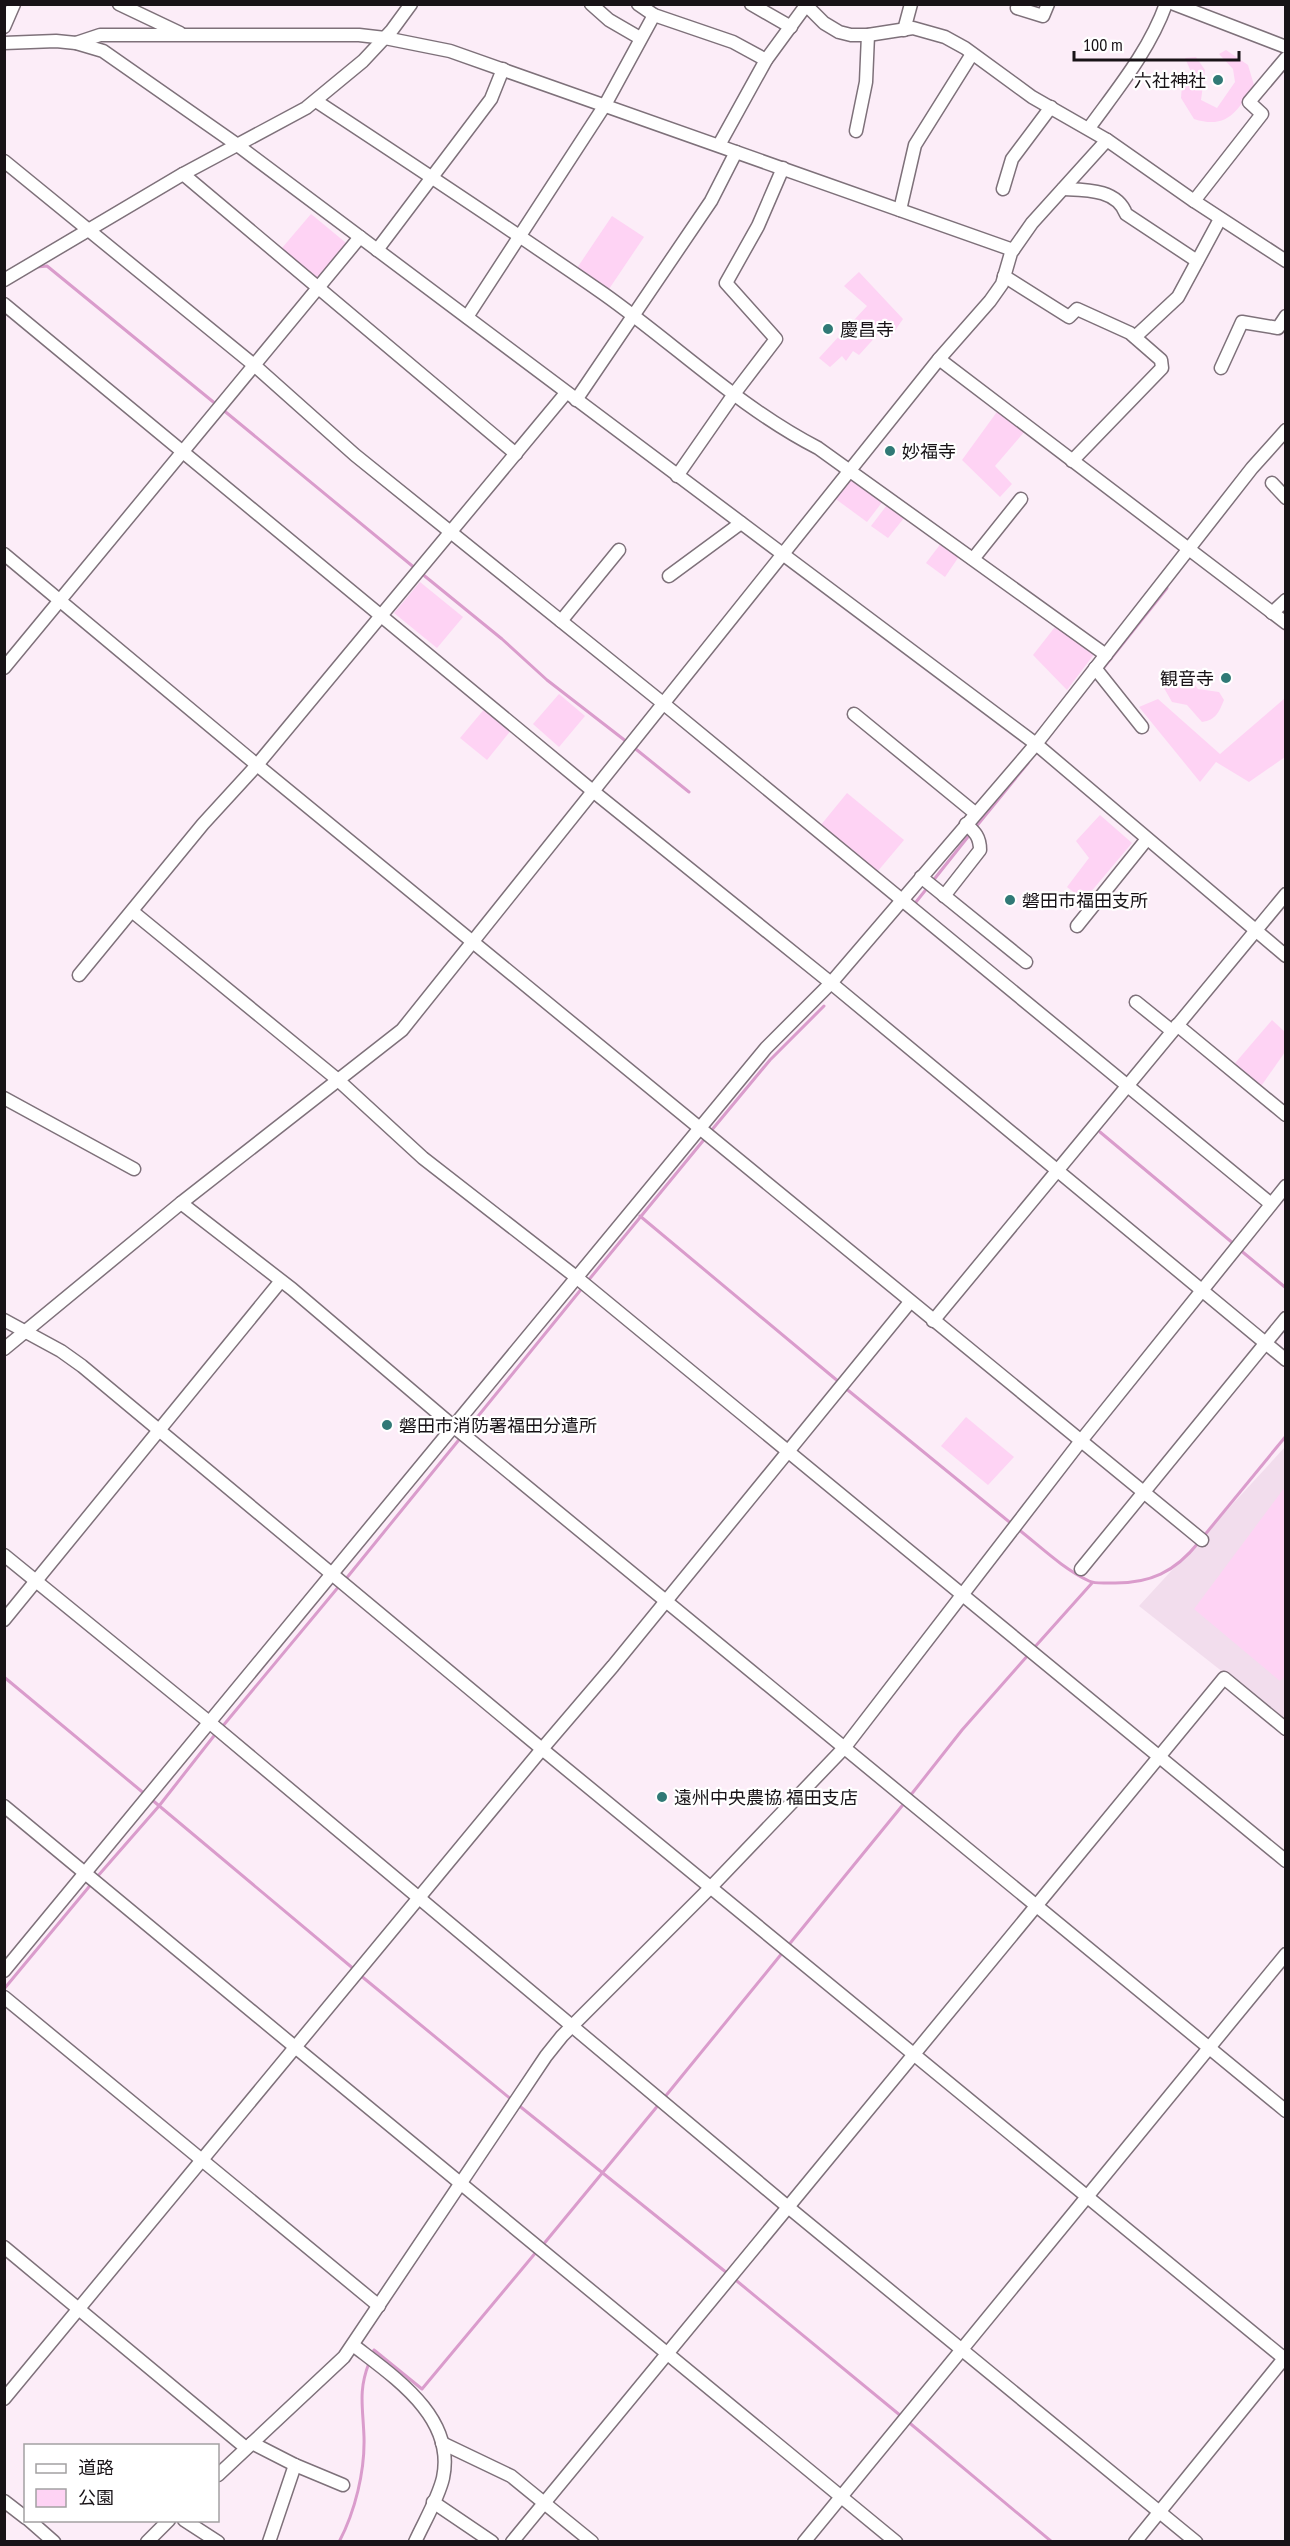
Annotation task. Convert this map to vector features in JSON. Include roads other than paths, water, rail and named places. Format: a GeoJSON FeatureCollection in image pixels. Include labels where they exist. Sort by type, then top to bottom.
{"type":"FeatureCollection","features":[{"type":"Feature","properties":{"kind":"street"},"geometry":{"type":"LineString","coordinates":[[4,27],[14,4]]}},
{"type":"Feature","properties":{"kind":"street"},"geometry":{"type":"LineString","coordinates":[[118,4],[183,34]]}},
{"type":"Feature","properties":{"kind":"street"},"geometry":{"type":"LineString","coordinates":[[4,280],[183,174],[316,101],[363,61],[385,38],[411,4]]}},
{"type":"Feature","properties":{"kind":"street"},"geometry":{"type":"LineString","coordinates":[[591,4],[609,20],[640,38]]}},
{"type":"Feature","properties":{"kind":"street"},"geometry":{"type":"LineString","coordinates":[[638,4],[654,15],[733,42],[766,60]]}},
{"type":"Feature","properties":{"kind":"street"},"geometry":{"type":"LineString","coordinates":[[751,4],[791,27]]}},
{"type":"Feature","properties":{"kind":"street"},"geometry":{"type":"LineString","coordinates":[[904,30],[911,4]]}},
{"type":"Feature","properties":{"kind":"street"},"geometry":{"type":"LineString","coordinates":[[1017,8],[1043,16],[1048,4]]}},
{"type":"Feature","properties":{"kind":"street"},"geometry":{"type":"LineString","coordinates":[[1089,128],[1146,49],[1158,28],[1166,4]]}},
{"type":"Feature","properties":{"kind":"street"},"geometry":{"type":"LineString","coordinates":[[1174,4],[1286,47]]}},
{"type":"Feature","properties":{"kind":"street"},"geometry":{"type":"LineString","coordinates":[[719,145],[766,60],[807,5],[824,23],[839,32],[851,35],[868,35],[913,28],[945,37],[1009,82],[1089,128],[1220,219],[1286,261]]}},
{"type":"Feature","properties":{"kind":"street"},"geometry":{"type":"LineString","coordinates":[[467,317],[605,105],[654,15]]}},
{"type":"Feature","properties":{"kind":"street"},"geometry":{"type":"LineString","coordinates":[[76,43],[100,35],[318,34],[385,38],[450,51],[1013,250]]}},
{"type":"Feature","properties":{"kind":"street"},"geometry":{"type":"LineString","coordinates":[[856,131],[866,82],[868,35]]}},
{"type":"Feature","properties":{"kind":"street"},"geometry":{"type":"LineString","coordinates":[[4,44],[56,41],[76,43],[103,51],[236,144],[1036,744],[1286,956]]}},
{"type":"Feature","properties":{"kind":"street"},"geometry":{"type":"LineString","coordinates":[[900,210],[915,145],[972,54]]}},
{"type":"Feature","properties":{"kind":"street"},"geometry":{"type":"LineString","coordinates":[[1194,201],[1262,114],[1249,102],[1286,58]]}},
{"type":"Feature","properties":{"kind":"street"},"geometry":{"type":"LineString","coordinates":[[377,250],[491,99],[503,69]]}},
{"type":"Feature","properties":{"kind":"street"},"geometry":{"type":"LineString","coordinates":[[316,101],[520,236],[634,317],[734,394],[790,434],[818,448],[850,470],[1106,655]]}},
{"type":"Feature","properties":{"kind":"street"},"geometry":{"type":"LineString","coordinates":[[1003,189],[1012,159],[1051,108]]}},
{"type":"Feature","properties":{"kind":"street"},"geometry":{"type":"LineString","coordinates":[[4,1349],[181,1203],[402,1030],[939,359],[990,300],[1002,284],[1013,250],[1032,223],[1107,140]]}},
{"type":"Feature","properties":{"kind":"street"},"geometry":{"type":"LineString","coordinates":[[80,975],[203,824],[257,765],[516,454],[571,397],[634,317],[711,201],[736,152]]}},
{"type":"Feature","properties":{"kind":"street"},"geometry":{"type":"LineString","coordinates":[[4,162],[254,365],[355,455],[664,704],[1271,1204]]}},
{"type":"Feature","properties":{"kind":"street"},"geometry":{"type":"LineString","coordinates":[[677,476],[734,394],[776,339],[726,283],[758,226],[783,168]]}},
{"type":"Feature","properties":{"kind":"street"},"geometry":{"type":"LineString","coordinates":[[183,174],[516,454]]}},
{"type":"Feature","properties":{"kind":"street"},"geometry":{"type":"LineString","coordinates":[[1063,189],[1104,193],[1122,204],[1126,214],[1197,261]]}},
{"type":"Feature","properties":{"kind":"street"},"geometry":{"type":"LineString","coordinates":[[1135,337],[1178,297],[1220,219]]}},
{"type":"Feature","properties":{"kind":"street"},"geometry":{"type":"LineString","coordinates":[[4,668],[360,237]]}},
{"type":"Feature","properties":{"kind":"street"},"geometry":{"type":"LineString","coordinates":[[1004,276],[1069,317],[1077,309],[1135,337],[1161,360],[1162,368],[1072,461]]}},
{"type":"Feature","properties":{"kind":"street"},"geometry":{"type":"LineString","coordinates":[[4,304],[1286,1360]]}},
{"type":"Feature","properties":{"kind":"street"},"geometry":{"type":"LineString","coordinates":[[1221,368],[1242,322],[1278,328],[1286,316]]}},
{"type":"Feature","properties":{"kind":"street"},"geometry":{"type":"LineString","coordinates":[[939,359],[1187,550],[1286,623]]}},
{"type":"Feature","properties":{"kind":"street"},"geometry":{"type":"LineString","coordinates":[[4,1971],[766,1048],[831,983],[921,878],[971,828],[975,813],[1036,744],[1252,468],[1286,430]]}},
{"type":"Feature","properties":{"kind":"street"},"geometry":{"type":"LineString","coordinates":[[1272,483],[1286,498]]}},
{"type":"Feature","properties":{"kind":"street"},"geometry":{"type":"LineString","coordinates":[[973,559],[1021,499]]}},
{"type":"Feature","properties":{"kind":"street"},"geometry":{"type":"LineString","coordinates":[[669,576],[741,523]]}},
{"type":"Feature","properties":{"kind":"street"},"geometry":{"type":"LineString","coordinates":[[561,621],[619,550]]}},
{"type":"Feature","properties":{"kind":"street"},"geometry":{"type":"LineString","coordinates":[[4,554],[699,1129],[1202,1540]]}},
{"type":"Feature","properties":{"kind":"street"},"geometry":{"type":"LineString","coordinates":[[1272,613],[1286,600]]}},
{"type":"Feature","properties":{"kind":"street"},"geometry":{"type":"LineString","coordinates":[[1095,668],[1142,727]]}},
{"type":"Feature","properties":{"kind":"street"},"geometry":{"type":"LineString","coordinates":[[854,714],[975,813]]}},
{"type":"Feature","properties":{"kind":"street"},"geometry":{"type":"LineString","coordinates":[[944,896],[980,850],[980,842],[971,828]]}},
{"type":"Feature","properties":{"kind":"street"},"geometry":{"type":"LineString","coordinates":[[1077,926],[1148,839]]}},
{"type":"Feature","properties":{"kind":"street"},"geometry":{"type":"LineString","coordinates":[[921,878],[1026,962]]}},
{"type":"Feature","properties":{"kind":"street"},"geometry":{"type":"LineString","coordinates":[[933,1321],[1286,894]]}},
{"type":"Feature","properties":{"kind":"street"},"geometry":{"type":"LineString","coordinates":[[133,912],[338,1080],[423,1158],[576,1277],[1286,1861]]}},
{"type":"Feature","properties":{"kind":"street"},"geometry":{"type":"LineString","coordinates":[[1136,1002],[1175,1028],[1286,1115]]}},
{"type":"Feature","properties":{"kind":"street"},"geometry":{"type":"LineString","coordinates":[[4,1098],[134,1169]]}},
{"type":"Feature","properties":{"kind":"street"},"geometry":{"type":"LineString","coordinates":[[219,2474],[344,2357],[546,2056],[572,2026],[712,1886],[845,1747],[1080,1442],[1286,1186]]}},
{"type":"Feature","properties":{"kind":"street"},"geometry":{"type":"LineString","coordinates":[[181,1203],[666,1599],[1286,2111]]}},
{"type":"Feature","properties":{"kind":"street"},"geometry":{"type":"LineString","coordinates":[[4,1620],[280,1282]]}},
{"type":"Feature","properties":{"kind":"street"},"geometry":{"type":"LineString","coordinates":[[4,2398],[613,1666],[910,1302]]}},
{"type":"Feature","properties":{"kind":"street"},"geometry":{"type":"LineString","coordinates":[[1081,1569],[1286,1318]]}},
{"type":"Feature","properties":{"kind":"street"},"geometry":{"type":"LineString","coordinates":[[4,1320],[61,1351],[82,1366],[542,1749],[712,1886],[1285,2358],[1135,2541]]}},
{"type":"Feature","properties":{"kind":"street"},"geometry":{"type":"LineString","coordinates":[[4,1555],[209,1722],[788,2207],[1196,2541]]}},
{"type":"Feature","properties":{"kind":"street"},"geometry":{"type":"LineString","coordinates":[[512,2541],[1224,1678],[1286,1729]]}},
{"type":"Feature","properties":{"kind":"street"},"geometry":{"type":"LineString","coordinates":[[4,1806],[896,2541]]}},
{"type":"Feature","properties":{"kind":"street"},"geometry":{"type":"LineString","coordinates":[[804,2541],[1286,1954]]}},
{"type":"Feature","properties":{"kind":"street"},"geometry":{"type":"LineString","coordinates":[[4,1997],[379,2306]]}},
{"type":"Feature","properties":{"kind":"street"},"geometry":{"type":"LineString","coordinates":[[4,2247],[249,2445],[343,2485]]}},
{"type":"Feature","properties":{"kind":"street"},"geometry":{"type":"LineString","coordinates":[[353,2345],[409,2390],[425,2409],[442,2443],[445,2466],[442,2481],[415,2541]]}},
{"type":"Feature","properties":{"kind":"street"},"geometry":{"type":"LineString","coordinates":[[442,2443],[511,2476],[592,2541]]}},
{"type":"Feature","properties":{"kind":"street"},"geometry":{"type":"LineString","coordinates":[[269,2541],[295,2465]]}},
{"type":"Feature","properties":{"kind":"street"},"geometry":{"type":"LineString","coordinates":[[4,2500],[24,2517]]}},
{"type":"Feature","properties":{"kind":"street"},"geometry":{"type":"LineString","coordinates":[[433,2502],[492,2541]]}},
{"type":"Feature","properties":{"kind":"street"},"geometry":{"type":"LineString","coordinates":[[31,2522],[54,2541]]}},
{"type":"Feature","properties":{"kind":"street"},"geometry":{"type":"LineString","coordinates":[[147,2541],[167,2522]]}},
{"type":"Feature","properties":{"kind":"street"},"geometry":{"type":"LineString","coordinates":[[187,2522],[218,2541]]}},
{"type":"Feature","properties":{"kind":"waterway"},"geometry":{"type":"LineString","coordinates":[[37,267],[47,266],[217,405]]}},
{"type":"Feature","properties":{"kind":"waterway"},"geometry":{"type":"LineString","coordinates":[[222,409],[416,569]]}},
{"type":"Feature","properties":{"kind":"waterway"},"geometry":{"type":"LineString","coordinates":[[421,573],[502,639],[547,680],[627,742]]}},
{"type":"Feature","properties":{"kind":"waterway"},"geometry":{"type":"LineString","coordinates":[[1101,671],[1167,588]]}},
{"type":"Feature","properties":{"kind":"waterway"},"geometry":{"type":"LineString","coordinates":[[632,746],[689,792]]}},
{"type":"Feature","properties":{"kind":"waterway"},"geometry":{"type":"LineString","coordinates":[[975,828],[1028,763]]}},
{"type":"Feature","properties":{"kind":"waterway"},"geometry":{"type":"LineString","coordinates":[[932,882],[971,833]]}},
{"type":"Feature","properties":{"kind":"waterway"},"geometry":{"type":"LineString","coordinates":[[916,902],[928,887]]}},
{"type":"Feature","properties":{"kind":"waterway"},"geometry":{"type":"LineString","coordinates":[[711,1131],[770,1060],[824,1006]]}},
{"type":"Feature","properties":{"kind":"waterway"},"geometry":{"type":"LineString","coordinates":[[1100,1132],[1234,1244]]}},
{"type":"Feature","properties":{"kind":"waterway"},"geometry":{"type":"LineString","coordinates":[[587,1282],[707,1136]]}},
{"type":"Feature","properties":{"kind":"waterway"},"geometry":{"type":"LineString","coordinates":[[640,1216],[839,1382]]}},
{"type":"Feature","properties":{"kind":"waterway"},"geometry":{"type":"LineString","coordinates":[[1239,1249],[1286,1288]]}},
{"type":"Feature","properties":{"kind":"waterway"},"geometry":{"type":"LineString","coordinates":[[466,1431],[583,1287]]}},
{"type":"Feature","properties":{"kind":"waterway"},"geometry":{"type":"LineString","coordinates":[[844,1387],[1013,1525]]}},
{"type":"Feature","properties":{"kind":"waterway"},"geometry":{"type":"LineString","coordinates":[[345,1580],[462,1436]]}},
{"type":"Feature","properties":{"kind":"waterway"},"geometry":{"type":"LineString","coordinates":[[1203,1537],[1286,1436]]}},
{"type":"Feature","properties":{"kind":"waterway"},"geometry":{"type":"LineString","coordinates":[[1018,1529],[1070,1570],[1097,1583],[1125,1583],[1161,1574],[1181,1561],[1199,1542]]}},
{"type":"Feature","properties":{"kind":"waterway"},"geometry":{"type":"LineString","coordinates":[[1033,1649],[1092,1583]]}},
{"type":"Feature","properties":{"kind":"waterway"},"geometry":{"type":"LineString","coordinates":[[222,1727],[340,1585]]}},
{"type":"Feature","properties":{"kind":"waterway"},"geometry":{"type":"LineString","coordinates":[[910,1796],[962,1730],[1029,1654]]}},
{"type":"Feature","properties":{"kind":"waterway"},"geometry":{"type":"LineString","coordinates":[[4,1677],[146,1795]]}},
{"type":"Feature","properties":{"kind":"waterway"},"geometry":{"type":"LineString","coordinates":[[97,1877],[159,1806],[217,1732]]}},
{"type":"Feature","properties":{"kind":"waterway"},"geometry":{"type":"LineString","coordinates":[[151,1799],[355,1970]]}},
{"type":"Feature","properties":{"kind":"waterway"},"geometry":{"type":"LineString","coordinates":[[787,1947],[906,1801]]}},
{"type":"Feature","properties":{"kind":"waterway"},"geometry":{"type":"LineString","coordinates":[[4,1989],[93,1882]]}},
{"type":"Feature","properties":{"kind":"waterway"},"geometry":{"type":"LineString","coordinates":[[664,2098],[783,1952]]}},
{"type":"Feature","properties":{"kind":"waterway"},"geometry":{"type":"LineString","coordinates":[[360,1975],[512,2100]]}},
{"type":"Feature","properties":{"kind":"waterway"},"geometry":{"type":"LineString","coordinates":[[542,2246],[660,2103]]}},
{"type":"Feature","properties":{"kind":"waterway"},"geometry":{"type":"LineString","coordinates":[[517,2104],[727,2273]]}},
{"type":"Feature","properties":{"kind":"waterway"},"geometry":{"type":"LineString","coordinates":[[372,2357],[374,2350],[422,2389],[537,2251]]}},
{"type":"Feature","properties":{"kind":"waterway"},"geometry":{"type":"LineString","coordinates":[[732,2277],[901,2416]]}},
{"type":"Feature","properties":{"kind":"waterway"},"geometry":{"type":"LineString","coordinates":[[339,2542],[350,2518],[361,2477],[364,2450],[362,2391],[369,2363]]}},
{"type":"Feature","properties":{"kind":"waterway"},"geometry":{"type":"LineString","coordinates":[[906,2420],[1052,2542]]}},
{"type":"Feature","properties":{"kind":"place","name":"六社神社"},"geometry":{"type":"Point","coordinates":[1218,80]}},
{"type":"Feature","properties":{"kind":"place","name":"慶昌寺"},"geometry":{"type":"Point","coordinates":[828,329]}},
{"type":"Feature","properties":{"kind":"place","name":"妙福寺"},"geometry":{"type":"Point","coordinates":[890,451]}},
{"type":"Feature","properties":{"kind":"place","name":"観音寺"},"geometry":{"type":"Point","coordinates":[1226,678]}},
{"type":"Feature","properties":{"kind":"place","name":"磐田市福田支所"},"geometry":{"type":"Point","coordinates":[1010,900]}},
{"type":"Feature","properties":{"kind":"place","name":"磐田市消防署福田分遣所"},"geometry":{"type":"Point","coordinates":[387,1425]}},
{"type":"Feature","properties":{"kind":"place","name":"遠州中央農協 福田支店"},"geometry":{"type":"Point","coordinates":[662,1797]}}]}
